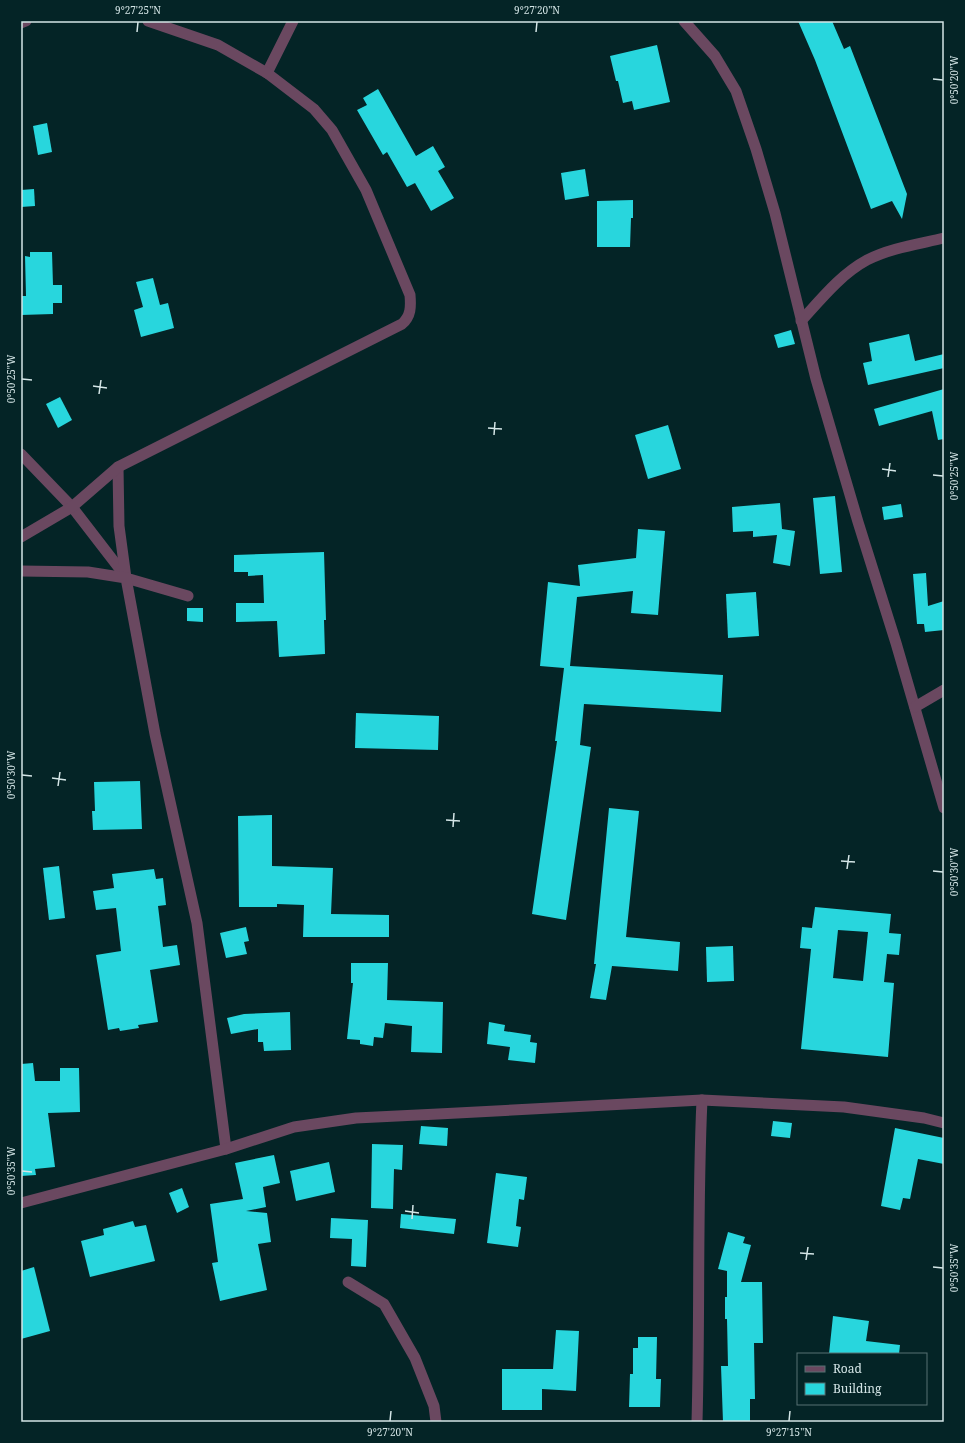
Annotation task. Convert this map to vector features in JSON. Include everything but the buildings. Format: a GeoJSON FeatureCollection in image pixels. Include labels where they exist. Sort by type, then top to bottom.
{"type":"FeatureCollection","features":[{"type":"Feature","properties":{"kind":"street"},"geometry":{"type":"LineString","coordinates":[[21,23],[26,21]]}},
{"type":"Feature","properties":{"kind":"street"},"geometry":{"type":"LineString","coordinates":[[21,536],[72,507],[118,467],[402,324],[408,319],[411,308],[410,295],[366,190],[332,130],[314,109],[267,73],[218,44],[148,21]]}},
{"type":"Feature","properties":{"kind":"street"},"geometry":{"type":"LineString","coordinates":[[267,73],[292,21]]}},
{"type":"Feature","properties":{"kind":"street"},"geometry":{"type":"LineString","coordinates":[[684,21],[715,56],[736,91],[756,149],[775,212],[816,379],[944,808]]}},
{"type":"Feature","properties":{"kind":"street"},"geometry":{"type":"LineString","coordinates":[[801,321],[848,272],[867,260],[887,252],[944,238]]}},
{"type":"Feature","properties":{"kind":"street"},"geometry":{"type":"LineString","coordinates":[[21,454],[72,507],[126,578]]}},
{"type":"Feature","properties":{"kind":"street"},"geometry":{"type":"LineString","coordinates":[[118,467],[119,526],[126,578],[155,734],[197,923],[226,1149]]}},
{"type":"Feature","properties":{"kind":"street"},"geometry":{"type":"LineString","coordinates":[[21,571],[88,572],[126,578],[188,596]]}},
{"type":"Feature","properties":{"kind":"street"},"geometry":{"type":"LineString","coordinates":[[915,707],[944,690]]}},
{"type":"Feature","properties":{"kind":"street"},"geometry":{"type":"LineString","coordinates":[[697,1422],[699,1341],[699,1153],[702,1100]]}},
{"type":"Feature","properties":{"kind":"street"},"geometry":{"type":"LineString","coordinates":[[21,1203],[226,1149],[294,1127],[356,1118],[702,1100],[844,1107],[924,1118],[944,1123]]}},
{"type":"Feature","properties":{"kind":"street"},"geometry":{"type":"LineString","coordinates":[[348,1282],[384,1304],[415,1358],[434,1406],[436,1422]]}}]}
